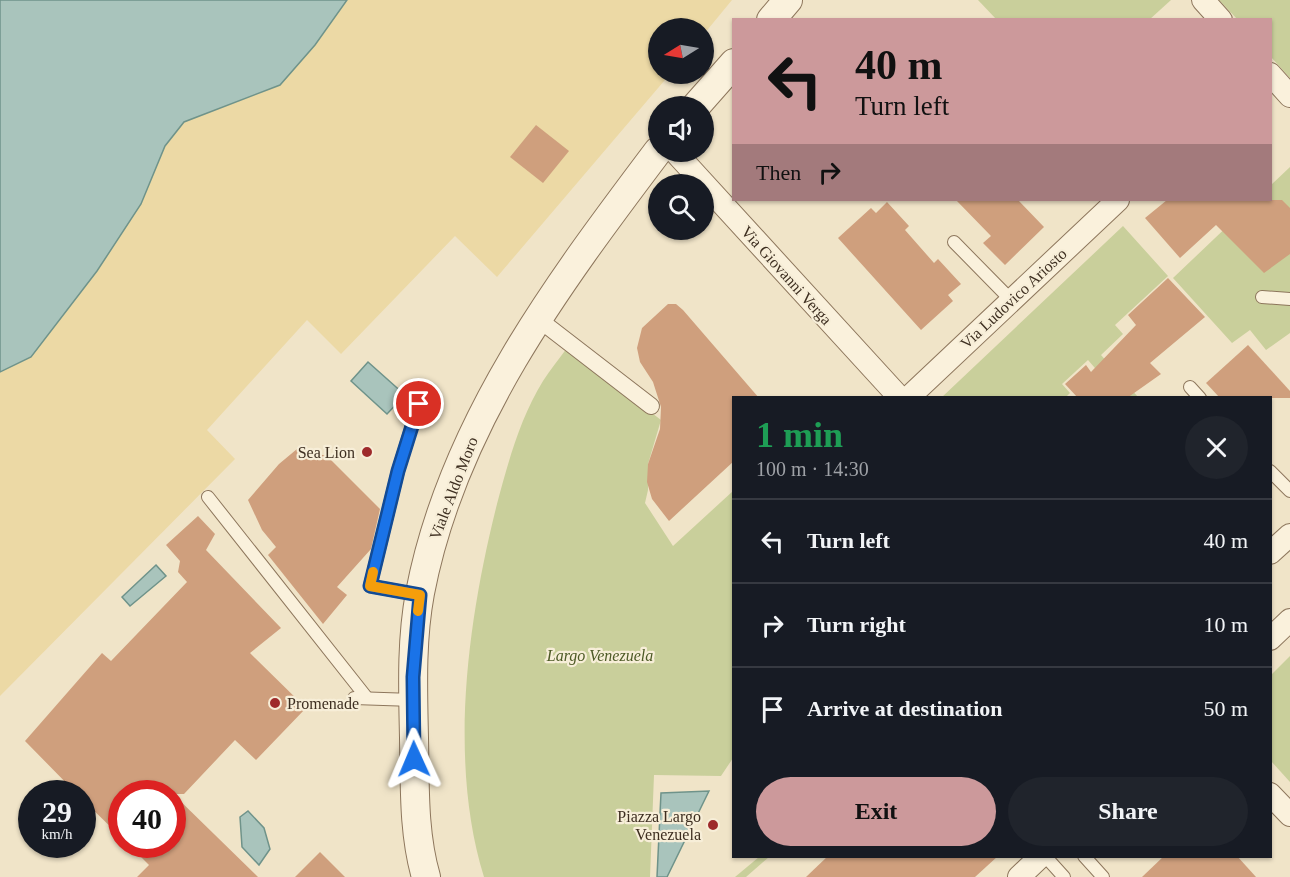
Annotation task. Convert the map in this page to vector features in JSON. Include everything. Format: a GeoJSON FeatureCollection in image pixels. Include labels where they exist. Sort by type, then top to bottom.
{"type":"FeatureCollection","features":[{"type":"Feature","properties":{"kind":"street"},"geometry":{"type":"LineString","coordinates":[[773,18],[788,0]]}},
{"type":"Feature","properties":{"kind":"street"},"geometry":{"type":"LineString","coordinates":[[1203,0],[1219,18]]}},
{"type":"Feature","properties":{"kind":"street"},"geometry":{"type":"LineString","coordinates":[[705,96],[732,65]]}},
{"type":"Feature","properties":{"kind":"street"},"geometry":{"type":"LineString","coordinates":[[1272,76],[1290,96]]}},
{"type":"Feature","properties":{"kind":"street","name":"Viale Aldo Moro"},"geometry":{"type":"LineString","coordinates":[[419,871],[413,700],[415,636],[420,595],[431,543],[477,425],[537,318],[574,262],[650,162]]}},
{"type":"Feature","properties":{"kind":"street","name":"Via Giovanni Verga"},"geometry":{"type":"LineString","coordinates":[[684,162],[898,396]]}},
{"type":"Feature","properties":{"kind":"street","name":"Via Ludovico Ariosto"},"geometry":{"type":"LineString","coordinates":[[910,396],[1117,201]]}},
{"type":"Feature","properties":{"kind":"street"},"geometry":{"type":"LineString","coordinates":[[537,318],[651,406]]}},
{"type":"Feature","properties":{"kind":"street"},"geometry":{"type":"LineString","coordinates":[[1272,551],[1290,534]]}},
{"type":"Feature","properties":{"kind":"street"},"geometry":{"type":"LineString","coordinates":[[1272,637],[1290,620]]}},
{"type":"Feature","properties":{"kind":"street"},"geometry":{"type":"LineString","coordinates":[[1272,796],[1290,815]]}},
{"type":"Feature","properties":{"kind":"street"},"geometry":{"type":"LineString","coordinates":[[1019,877],[1041,858]]}},
{"type":"Feature","properties":{"kind":"lane"},"geometry":{"type":"LineString","coordinates":[[954,242],[1011,300]]}},
{"type":"Feature","properties":{"kind":"lane"},"geometry":{"type":"LineString","coordinates":[[1262,297],[1290,299]]}},
{"type":"Feature","properties":{"kind":"lane"},"geometry":{"type":"LineString","coordinates":[[1190,387],[1198,396]]}},
{"type":"Feature","properties":{"kind":"lane"},"geometry":{"type":"LineString","coordinates":[[419,404],[398,471],[370,586],[420,595]]}},
{"type":"Feature","properties":{"kind":"lane"},"geometry":{"type":"LineString","coordinates":[[1272,472],[1288,484]]}},
{"type":"Feature","properties":{"kind":"lane"},"geometry":{"type":"LineString","coordinates":[[208,497],[368,698]]}},
{"type":"Feature","properties":{"kind":"lane"},"geometry":{"type":"LineString","coordinates":[[354,698],[413,700]]}},
{"type":"Feature","properties":{"kind":"lane"},"geometry":{"type":"LineString","coordinates":[[1045,858],[1064,877]]}},
{"type":"Feature","properties":{"kind":"lane"},"geometry":{"type":"LineString","coordinates":[[1086,858],[1103,877]]}},
{"type":"Feature","properties":{"kind":"green space"},"geometry":{"type":"Polygon","coordinates":[[[978,0],[1171,0],[1151,18],[995,18],[978,0]]]}},
{"type":"Feature","properties":{"kind":"green space"},"geometry":{"type":"Polygon","coordinates":[[[1219,0],[1290,0],[1290,78],[1272,58],[1272,18],[1236,18],[1219,0]]]}},
{"type":"Feature","properties":{"kind":"green space"},"geometry":{"type":"Polygon","coordinates":[[[1290,167],[1290,333],[1266,350],[1250,330],[1232,343],[1173,278],[1254,201],[1272,201],[1272,184],[1290,167]]]}},
{"type":"Feature","properties":{"kind":"green space"},"geometry":{"type":"Polygon","coordinates":[[[1123,226],[1168,276],[1115,325],[1123,334],[1101,355],[1137,396],[1119,396],[1088,360],[1062,384],[1070,393],[1067,396],[943,396],[1123,226]]]}},
{"type":"Feature","properties":{"kind":"green space","name":"Largo Venezuela"},"geometry":{"type":"Polygon","coordinates":[[[567,348],[661,420],[648,464],[648,490],[645,503],[673,546],[732,492],[732,760],[721,776],[654,775],[650,877],[484,877],[473,832],[467,786],[466,690],[478,594],[497,504],[516,441],[535,395],[567,348]]]}},
{"type":"Feature","properties":{"kind":"green space"},"geometry":{"type":"Polygon","coordinates":[[[1290,656],[1290,782],[1272,762],[1272,674],[1290,656]]]}},
{"type":"Feature","properties":{"kind":"green space"},"geometry":{"type":"Polygon","coordinates":[[[758,858],[768,858],[746,877],[735,877],[758,858]]]}},
{"type":"Feature","properties":{"kind":"sand"},"geometry":{"type":"Polygon","coordinates":[[[347,0],[732,0],[714,22],[714,18],[648,18],[648,84],[661,84],[651,96],[648,96],[648,100],[497,277],[455,236],[341,354],[307,320],[207,430],[235,459],[0,696],[0,372],[31,357],[97,271],[141,204],[165,146],[184,122],[224,105],[315,45],[347,0]]]}},
{"type":"Feature","properties":{"kind":"water"},"geometry":{"type":"Polygon","coordinates":[[[0,0],[347,0],[315,45],[280,85],[184,122],[165,146],[141,204],[97,271],[31,357],[0,372],[0,0]]]}},
{"type":"Feature","properties":{"kind":"water"},"geometry":{"type":"Polygon","coordinates":[[[368,362],[405,395],[387,414],[351,381],[368,362]]]}},
{"type":"Feature","properties":{"kind":"water"},"geometry":{"type":"Polygon","coordinates":[[[156,565],[166,576],[130,606],[122,597],[156,565]]]}},
{"type":"Feature","properties":{"kind":"water"},"geometry":{"type":"Polygon","coordinates":[[[709,791],[667,877],[657,877],[661,793],[709,791]]]}},
{"type":"Feature","properties":{"kind":"water"},"geometry":{"type":"Polygon","coordinates":[[[248,811],[264,828],[270,849],[259,865],[242,847],[240,817],[248,811]]]}},
{"type":"Feature","properties":{"kind":"building"},"geometry":{"type":"Polygon","coordinates":[[[536,125],[569,151],[543,183],[510,157],[536,125]]]}},
{"type":"Feature","properties":{"kind":"building"},"geometry":{"type":"Polygon","coordinates":[[[1282,200],[1290,208],[1290,254],[1264,273],[1216,225],[1180,258],[1145,218],[1166,201],[1282,200]]]}},
{"type":"Feature","properties":{"kind":"building"},"geometry":{"type":"Polygon","coordinates":[[[957,201],[1019,201],[1044,227],[1005,265],[983,243],[991,236],[957,201]]]}},
{"type":"Feature","properties":{"kind":"building"},"geometry":{"type":"Polygon","coordinates":[[[887,202],[909,226],[905,230],[934,263],[938,259],[961,284],[948,295],[953,301],[921,330],[838,238],[871,208],[876,213],[887,202]]]}},
{"type":"Feature","properties":{"kind":"building"},"geometry":{"type":"Polygon","coordinates":[[[1168,278],[1205,317],[1150,363],[1161,374],[1130,396],[1076,396],[1065,384],[1086,365],[1091,372],[1136,325],[1128,315],[1168,278]]]}},
{"type":"Feature","properties":{"kind":"building"},"geometry":{"type":"Polygon","coordinates":[[[668,304],[676,304],[757,396],[732,396],[732,463],[669,521],[652,499],[647,482],[648,464],[660,429],[661,407],[653,382],[640,362],[637,348],[642,328],[668,304]]]}},
{"type":"Feature","properties":{"kind":"building"},"geometry":{"type":"Polygon","coordinates":[[[1248,345],[1290,391],[1290,398],[1218,396],[1206,383],[1248,345]]]}},
{"type":"Feature","properties":{"kind":"building"},"geometry":{"type":"Polygon","coordinates":[[[297,449],[327,456],[380,509],[371,549],[337,587],[347,595],[323,624],[268,555],[276,547],[262,530],[248,500],[279,464],[297,449]]]}},
{"type":"Feature","properties":{"kind":"building"},"geometry":{"type":"Polygon","coordinates":[[[198,516],[215,534],[206,550],[281,628],[250,653],[306,708],[256,760],[235,740],[186,792],[186,780],[108,780],[108,824],[96,813],[96,780],[63,780],[25,741],[102,653],[111,661],[187,582],[178,572],[180,561],[166,545],[198,516]]]}},
{"type":"Feature","properties":{"kind":"building"},"geometry":{"type":"Polygon","coordinates":[[[186,807],[258,877],[137,877],[149,865],[142,858],[186,858],[186,807]]]}},
{"type":"Feature","properties":{"kind":"building"},"geometry":{"type":"Polygon","coordinates":[[[320,852],[345,877],[295,877],[320,852]]]}},
{"type":"Feature","properties":{"kind":"building"},"geometry":{"type":"Polygon","coordinates":[[[826,858],[996,858],[975,877],[806,877],[826,858]]]}},
{"type":"Feature","properties":{"kind":"building"},"geometry":{"type":"Polygon","coordinates":[[[1162,858],[1239,858],[1256,877],[1142,877],[1162,858]]]}},
{"type":"Feature","properties":{"kind":"slow traffic"},"geometry":{"type":"LineString","coordinates":[[373,572],[370,586],[420,595],[418,611]]}},
{"type":"Feature","properties":{"kind":"place","name":"Sea Lion"},"geometry":{"type":"Point","coordinates":[367,452]}},
{"type":"Feature","properties":{"kind":"place","name":"Promenade"},"geometry":{"type":"Point","coordinates":[275,703]}},
{"type":"Feature","properties":{"kind":"place","name":"Piazza Largo Venezuela"},"geometry":{"type":"Point","coordinates":[713,825]}},
{"type":"Feature","properties":{"kind":"route"},"geometry":{"type":"LineString","coordinates":[[414,759],[413,677],[420,595],[370,586],[398,471],[419,404]]}}]}
